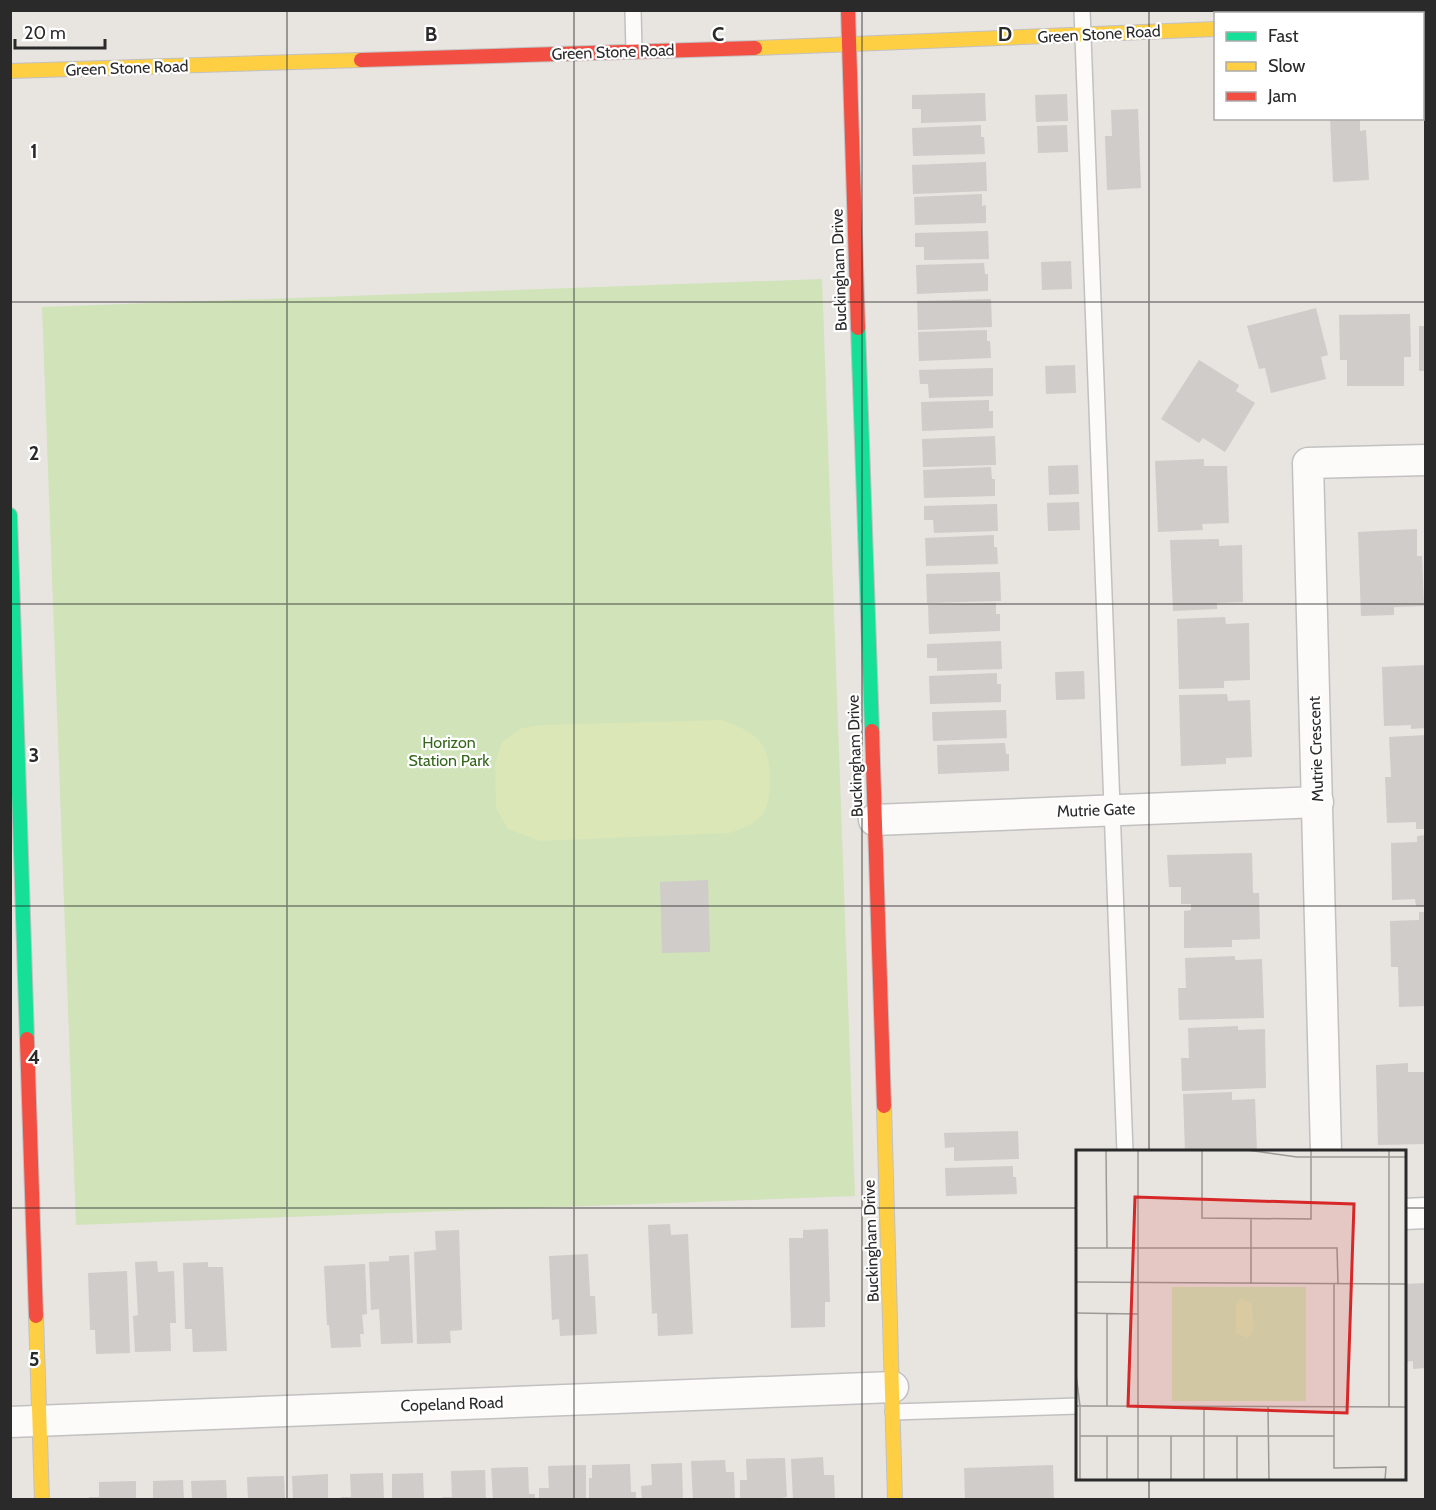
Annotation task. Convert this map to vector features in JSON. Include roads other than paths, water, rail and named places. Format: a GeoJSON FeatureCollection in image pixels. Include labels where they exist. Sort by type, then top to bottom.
{"type":"FeatureCollection","features":[{"type":"Feature","properties":{"kind":"street","name":"Buckingham Drive"},"geometry":{"type":"LineString","coordinates":[[848,10],[895,1500]]}},
{"type":"Feature","properties":{"kind":"street","name":"Green Stone Road"},"geometry":{"type":"LineString","coordinates":[[10,71],[849,45],[1214,29]]}},
{"type":"Feature","properties":{"kind":"street","name":"Mutrie Crescent"},"geometry":{"type":"LineString","coordinates":[[1326,1150],[1308,463],[1425,460]]}},
{"type":"Feature","properties":{"kind":"street"},"geometry":{"type":"LineString","coordinates":[[10,515],[25,1421],[42,1500]]}},
{"type":"Feature","properties":{"kind":"street","name":"Mutrie Gate"},"geometry":{"type":"LineString","coordinates":[[874,820],[1318,802]]}},
{"type":"Feature","properties":{"kind":"street"},"geometry":{"type":"LineString","coordinates":[[1406,1214],[1425,1213]]}},
{"type":"Feature","properties":{"kind":"street","name":"Copeland Road"},"geometry":{"type":"LineString","coordinates":[[25,1421],[893,1400]]}},
{"type":"Feature","properties":{"kind":"lane"},"geometry":{"type":"LineString","coordinates":[[633,10],[634,51]]}},
{"type":"Feature","properties":{"kind":"lane"},"geometry":{"type":"LineString","coordinates":[[1082,10],[1125,1150]]}},
{"type":"Feature","properties":{"kind":"lane"},"geometry":{"type":"LineString","coordinates":[[893,1400],[1076,1406]]}},
{"type":"Feature","properties":{"kind":"park label","name":"Horizon Station Park"},"geometry":{"type":"Point","coordinates":[449,751]}}]}
